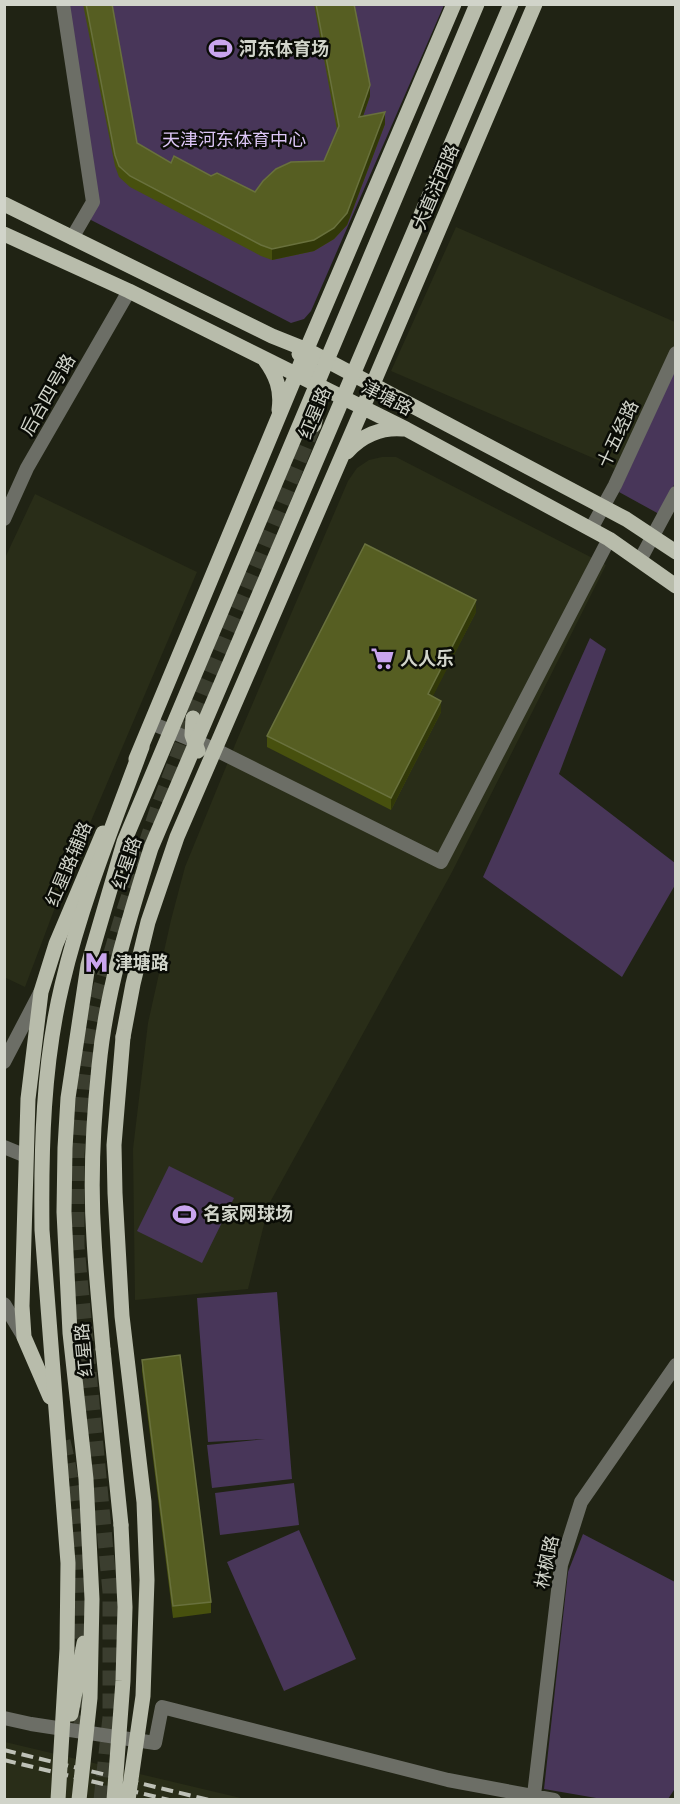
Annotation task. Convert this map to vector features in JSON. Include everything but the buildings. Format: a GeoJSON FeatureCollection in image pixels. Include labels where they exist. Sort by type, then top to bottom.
{"type":"FeatureCollection","features":[{"type":"Feature","properties":{"kind":"main road"},"geometry":{"type":"LineString","coordinates":[[297,375],[454,4]]}},
{"type":"Feature","properties":{"kind":"main road","name":"红星路"},"geometry":{"type":"LineString","coordinates":[[80,1800],[90,1698],[92,1599],[90,1528],[70,1333],[64,1212],[68,1098],[88,965],[124,842],[477,4]]}},
{"type":"Feature","properties":{"kind":"main road","name":"红星路"},"geometry":{"type":"LineString","coordinates":[[114,1800],[123,1681],[125,1607],[121,1525],[93,1238],[92,1160],[99,1064],[117,964],[151,848],[511,4]]}},
{"type":"Feature","properties":{"kind":"main road","name":"大直沽西路"},"geometry":{"type":"LineString","coordinates":[[372,388],[535,4]]}},
{"type":"Feature","properties":{"kind":"main road","name":"津塘路"},"geometry":{"type":"LineString","coordinates":[[4,204],[404,403],[602,506],[653,536],[675,552]]}},
{"type":"Feature","properties":{"kind":"main road","name":"津塘路"},"geometry":{"type":"LineString","coordinates":[[4,234],[129,291],[406,429],[609,539],[675,586]]}},
{"type":"Feature","properties":{"kind":"main road"},"geometry":{"type":"LineString","coordinates":[[272,336],[302,333],[322,316]]}},
{"type":"Feature","properties":{"kind":"main road"},"geometry":{"type":"LineString","coordinates":[[305,354],[317,385],[318,398],[314,425]]}},
{"type":"Feature","properties":{"kind":"main road"},"geometry":{"type":"LineString","coordinates":[[264,359],[279,387],[277,422]]}},
{"type":"Feature","properties":{"kind":"main road","name":"红星路辅路"},"geometry":{"type":"LineString","coordinates":[[50,1397],[24,1337],[22,1306],[28,1099],[40,992],[56,944],[142,747],[297,375]]}},
{"type":"Feature","properties":{"kind":"main road"},"geometry":{"type":"LineString","coordinates":[[128,1800],[143,1696],[147,1580],[144,1502],[122,1316],[116,1193],[114,1145],[123,1037],[148,922],[177,837],[372,388],[317,385],[305,390],[295,398],[277,422]]}},
{"type":"Feature","properties":{"kind":"main road"},"geometry":{"type":"LineString","coordinates":[[340,460],[350,448],[369,435],[390,429],[406,429]]}},
{"type":"Feature","properties":{"kind":"main road"},"geometry":{"type":"LineString","coordinates":[[193,718],[193,740],[200,760],[199,784]]}},
{"type":"Feature","properties":{"kind":"main road"},"geometry":{"type":"LineString","coordinates":[[58,1800],[67,1649],[68,1563],[42,1230],[41,1175],[49,1054],[61,986],[76,930],[142,747]]}},
{"type":"Feature","properties":{"kind":"main road"},"geometry":{"type":"LineString","coordinates":[[60,1777],[92,1599]]}},
{"type":"Feature","properties":{"kind":"street"},"geometry":{"type":"LineString","coordinates":[[63,4],[93,202],[72,238]]}},
{"type":"Feature","properties":{"kind":"street","name":"后台四号路"},"geometry":{"type":"LineString","coordinates":[[4,519],[27,468],[129,291]]}},
{"type":"Feature","properties":{"kind":"street","name":"十五经路"},"geometry":{"type":"LineString","coordinates":[[591,529],[615,484],[675,353]]}},
{"type":"Feature","properties":{"kind":"street"},"geometry":{"type":"LineString","coordinates":[[640,560],[675,493]]}},
{"type":"Feature","properties":{"kind":"street"},"geometry":{"type":"LineString","coordinates":[[151,723],[214,749],[441,862],[609,539]]}},
{"type":"Feature","properties":{"kind":"street"},"geometry":{"type":"LineString","coordinates":[[4,1062],[40,992]]}},
{"type":"Feature","properties":{"kind":"street"},"geometry":{"type":"LineString","coordinates":[[4,1147],[26,1156]]}},
{"type":"Feature","properties":{"kind":"street"},"geometry":{"type":"LineString","coordinates":[[4,1304],[24,1337]]}},
{"type":"Feature","properties":{"kind":"street","name":"林枫路"},"geometry":{"type":"LineString","coordinates":[[534,1795],[561,1566],[581,1502],[675,1365]]}},
{"type":"Feature","properties":{"kind":"street"},"geometry":{"type":"LineString","coordinates":[[4,1718],[155,1743],[162,1707],[448,1780],[554,1800]]}},
{"type":"Feature","properties":{"kind":"shaded area"},"geometry":{"type":"Polygon","coordinates":[[[456,227],[675,322],[675,510],[607,464],[391,371],[456,227]]]}},
{"type":"Feature","properties":{"kind":"shaded area"},"geometry":{"type":"Polygon","coordinates":[[[396,457],[606,565],[452,872],[269,1204],[248,1289],[135,1300],[133,1149],[148,1023],[185,867],[348,481],[357,468],[369,460],[396,457]]]}},
{"type":"Feature","properties":{"kind":"shaded area"},"geometry":{"type":"Polygon","coordinates":[[[35,494],[197,572],[62,889],[25,987],[4,977],[4,560],[35,494]]]}},
{"type":"Feature","properties":{"kind":"shaded area"},"geometry":{"type":"Polygon","coordinates":[[[5,1742],[245,1799],[5,1799],[5,1742]]]}},
{"type":"Feature","properties":{"kind":"green space","name":"天津河东体育中心"},"geometry":{"type":"Polygon","coordinates":[[[58,5],[444,5],[311,311],[304,319],[291,323],[91,220],[58,5]]]}},
{"type":"Feature","properties":{"kind":"green space"},"geometry":{"type":"Polygon","coordinates":[[[675,370],[675,483],[659,514],[619,492],[675,370]]]}},
{"type":"Feature","properties":{"kind":"green space"},"geometry":{"type":"Polygon","coordinates":[[[590,638],[606,649],[559,774],[675,863],[675,885],[622,977],[483,877],[590,638]]]}},
{"type":"Feature","properties":{"kind":"green space","name":"名家网球场"},"geometry":{"type":"Polygon","coordinates":[[[169,1166],[234,1198],[202,1263],[137,1231],[169,1166]]]}},
{"type":"Feature","properties":{"kind":"green space"},"geometry":{"type":"Polygon","coordinates":[[[277,1292],[292,1479],[212,1488],[207,1445],[265,1439],[208,1442],[197,1298],[277,1292]]]}},
{"type":"Feature","properties":{"kind":"green space"},"geometry":{"type":"Polygon","coordinates":[[[294,1483],[299,1525],[220,1535],[215,1493],[294,1483]]]}},
{"type":"Feature","properties":{"kind":"green space"},"geometry":{"type":"Polygon","coordinates":[[[299,1530],[356,1659],[284,1691],[227,1562],[299,1530]]]}},
{"type":"Feature","properties":{"kind":"green space"},"geometry":{"type":"Polygon","coordinates":[[[583,1534],[675,1582],[676,1787],[668,1799],[602,1799],[544,1789],[568,1572],[583,1534]]]}},
{"type":"Feature","properties":{"kind":"tunnel"},"geometry":{"type":"LineString","coordinates":[[101,1800],[110,1717],[110,1592],[77,1246],[77,1154],[90,1029],[123,913],[158,807],[185,736],[314,425]]}},
{"type":"Feature","properties":{"kind":"tunnel"},"geometry":{"type":"LineString","coordinates":[[63,1441],[73,1493],[79,1546],[82,1625],[81,1725]]}},
{"type":"Feature","properties":{"kind":"railway"},"geometry":{"type":"LineString","coordinates":[[4,1750],[209,1800]]}},
{"type":"Feature","properties":{"kind":"railway"},"geometry":{"type":"LineString","coordinates":[[4,1760],[169,1800]]}},
{"type":"Feature","properties":{"kind":"place","name":"河东体育场"},"geometry":{"type":"Point","coordinates":[221,49]}},
{"type":"Feature","properties":{"kind":"place","name":"人人乐"},"geometry":{"type":"Point","coordinates":[382,659]}},
{"type":"Feature","properties":{"kind":"place","name":"津塘路"},"geometry":{"type":"Point","coordinates":[97,963]}},
{"type":"Feature","properties":{"kind":"place","name":"名家网球场"},"geometry":{"type":"Point","coordinates":[185,1214]}}]}
